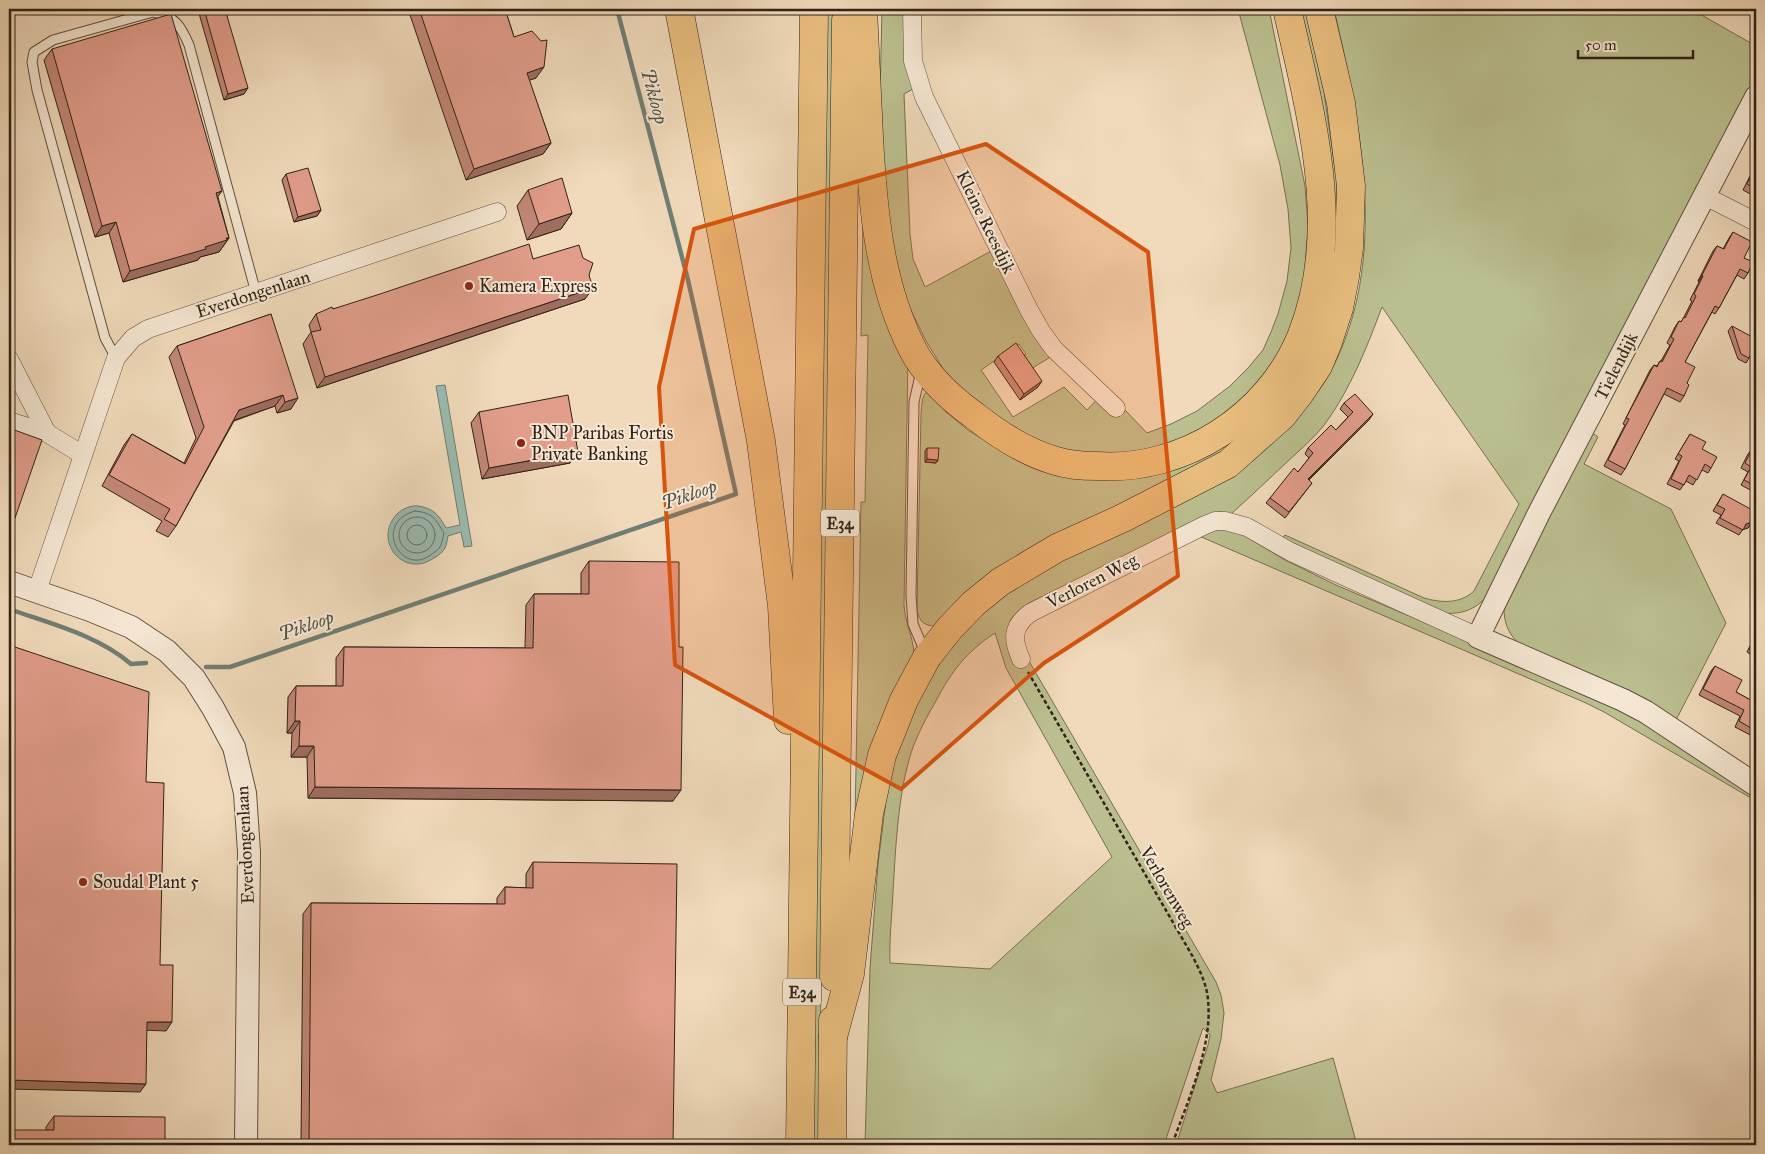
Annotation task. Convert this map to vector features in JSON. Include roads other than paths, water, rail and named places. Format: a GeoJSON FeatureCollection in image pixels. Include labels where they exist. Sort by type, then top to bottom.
{"type":"FeatureCollection","features":[{"type":"Feature","properties":{"kind":"highway"},"geometry":{"type":"LineString","coordinates":[[679,9],[769,490],[782,606],[790,786],[794,812],[804,839]]}},
{"type":"Feature","properties":{"kind":"highway","name":"E34"},"geometry":{"type":"LineString","coordinates":[[800,1145],[814,9]]}},
{"type":"Feature","properties":{"kind":"highway","name":"E34"},"geometry":{"type":"LineString","coordinates":[[832,1145],[846,9]]}},
{"type":"Feature","properties":{"kind":"highway"},"geometry":{"type":"LineString","coordinates":[[863,9],[872,195],[883,267],[895,310],[913,351],[940,388],[999,435],[1038,455],[1059,462],[1085,466],[1147,464],[1170,458],[1210,440],[1249,411],[1268,392],[1280,375],[1301,336],[1312,302],[1321,247],[1322,198],[1316,150],[1287,9]]}},
{"type":"Feature","properties":{"kind":"highway"},"geometry":{"type":"LineString","coordinates":[[833,1037],[850,974],[869,814],[882,755],[904,700],[927,657],[950,628],[973,604],[1000,582],[1057,548],[1123,518],[1228,464],[1282,416],[1318,366],[1339,308],[1345,277],[1349,248],[1352,186],[1341,102],[1319,9]]}},
{"type":"Feature","properties":{"kind":"street","name":"Kleine Reesdijk"},"geometry":{"type":"LineString","coordinates":[[912,9],[913,61],[924,97],[1029,310],[1054,349],[1116,408]]}},
{"type":"Feature","properties":{"kind":"street","name":"Tielendijk"},"geometry":{"type":"LineString","coordinates":[[1478,637],[1540,511],[1756,97]]}},
{"type":"Feature","properties":{"kind":"street"},"geometry":{"type":"LineString","coordinates":[[1705,196],[1756,222]]}},
{"type":"Feature","properties":{"kind":"street","name":"Everdongenlaan"},"geometry":{"type":"LineString","coordinates":[[37,591],[116,358],[133,338],[148,329],[497,212]]}},
{"type":"Feature","properties":{"kind":"street"},"geometry":{"type":"LineString","coordinates":[[9,359],[47,433]]}},
{"type":"Feature","properties":{"kind":"street"},"geometry":{"type":"LineString","coordinates":[[9,421],[47,433],[83,455]]}},
{"type":"Feature","properties":{"kind":"street","name":"Verloren Weg"},"geometry":{"type":"LineString","coordinates":[[1021,659],[1015,646],[1014,637],[1022,619],[1030,613],[1203,526],[1225,520],[1247,527],[1291,552],[1478,637]]}},
{"type":"Feature","properties":{"kind":"street","name":"Everdongenlaan"},"geometry":{"type":"LineString","coordinates":[[9,582],[131,627],[167,651],[194,678],[234,747],[245,793],[249,852],[246,1145]]}},
{"type":"Feature","properties":{"kind":"street"},"geometry":{"type":"LineString","coordinates":[[1478,637],[1623,700],[1646,712],[1756,785]]}},
{"type":"Feature","properties":{"kind":"lane"},"geometry":{"type":"LineString","coordinates":[[116,358],[105,338],[37,90],[32,62],[34,52],[54,40],[153,12],[173,19],[182,29],[189,45],[256,294]]}},
{"type":"Feature","properties":{"kind":"lane"},"geometry":{"type":"LineString","coordinates":[[926,368],[919,380],[914,402],[911,595],[914,624],[927,657]]}},
{"type":"Feature","properties":{"kind":"water"},"geometry":{"type":"Polygon","coordinates":[[[445,385],[472,546],[464,547],[461,532],[448,536],[446,547],[437,556],[423,563],[412,564],[395,554],[390,545],[388,535],[390,525],[399,512],[412,506],[428,508],[441,519],[446,528],[460,525],[436,386],[445,385]]]}},
{"type":"Feature","properties":{"kind":"waterway","name":"Pikloop"},"geometry":{"type":"LineString","coordinates":[[206,667],[230,667],[736,494],[688,280],[617,9]]}},
{"type":"Feature","properties":{"kind":"waterway","name":"Pikloop"},"geometry":{"type":"LineString","coordinates":[[9,609],[89,638],[104,645],[131,664],[146,663]]}},
{"type":"Feature","properties":{"kind":"place","name":"Kamera Express"},"geometry":{"type":"Point","coordinates":[469,286]}},
{"type":"Feature","properties":{"kind":"place","name":"BNP Paribas Fortis Private Banking"},"geometry":{"type":"Point","coordinates":[521,443]}},
{"type":"Feature","properties":{"kind":"place","name":"Soudal Plant 5"},"geometry":{"type":"Point","coordinates":[83,882]}}]}
